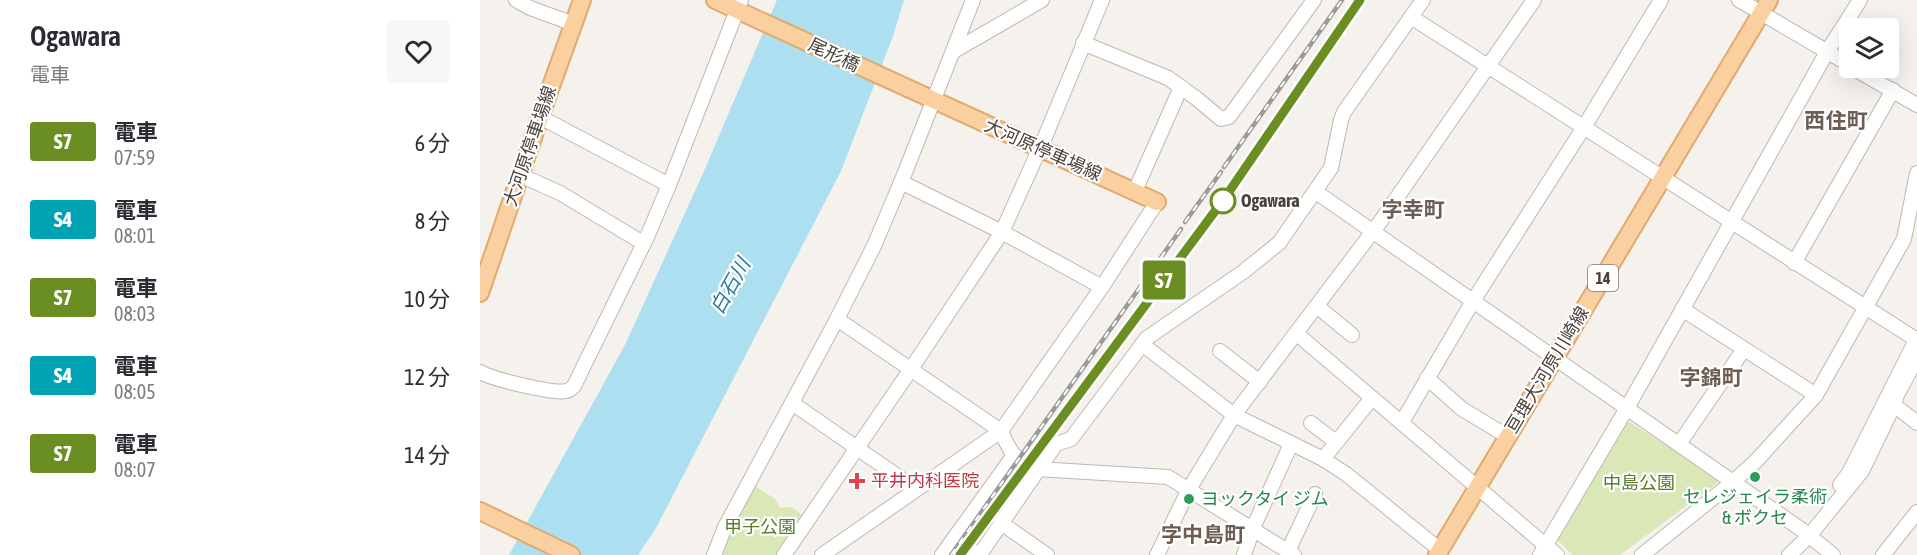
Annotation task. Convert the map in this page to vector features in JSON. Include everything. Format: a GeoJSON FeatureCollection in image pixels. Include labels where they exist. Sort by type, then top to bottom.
{"type":"FeatureCollection","features":[{"type":"Feature","properties":{"kind":"main road","name":"大河原停車場線"},"geometry":{"type":"LineString","coordinates":[[480,293],[483,274],[582,0]]}},
{"type":"Feature","properties":{"kind":"main road"},"geometry":{"type":"LineString","coordinates":[[715,0],[739,7]]}},
{"type":"Feature","properties":{"kind":"main road","name":"亘理大河原川崎線"},"geometry":{"type":"LineString","coordinates":[[1438,553],[1766,6]]}},
{"type":"Feature","properties":{"kind":"main road","name":"尾形橋"},"geometry":{"type":"LineString","coordinates":[[739,7],[931,100]]}},
{"type":"Feature","properties":{"kind":"main road","name":"大河原停車場線"},"geometry":{"type":"LineString","coordinates":[[931,100],[1157,202]]}},
{"type":"Feature","properties":{"kind":"main road"},"geometry":{"type":"LineString","coordinates":[[480,512],[571,555]]}},
{"type":"Feature","properties":{"kind":"street"},"geometry":{"type":"LineString","coordinates":[[516,0],[530,8],[574,24]]}},
{"type":"Feature","properties":{"kind":"street"},"geometry":{"type":"LineString","coordinates":[[714,555],[725,527],[874,246],[901,182],[931,100],[974,0]]}},
{"type":"Feature","properties":{"kind":"street"},"geometry":{"type":"LineString","coordinates":[[954,51],[1042,0]]}},
{"type":"Feature","properties":{"kind":"street"},"geometry":{"type":"LineString","coordinates":[[784,555],[1002,232],[1040,149],[1102,0]]}},
{"type":"Feature","properties":{"kind":"street"},"geometry":{"type":"LineString","coordinates":[[972,555],[983,550],[1056,444],[1071,439],[1147,338],[1243,272],[1279,243],[1331,168],[1344,112],[1423,0]]}},
{"type":"Feature","properties":{"kind":"street"},"geometry":{"type":"LineString","coordinates":[[1157,555],[1189,489],[1234,415],[1374,231],[1534,0]]}},
{"type":"Feature","properties":{"kind":"street"},"geometry":{"type":"LineString","coordinates":[[1402,422],[1473,301],[1584,127],[1661,0]]}},
{"type":"Feature","properties":{"kind":"street"},"geometry":{"type":"LineString","coordinates":[[1739,0],[1766,6],[1839,59]]}},
{"type":"Feature","properties":{"kind":"street"},"geometry":{"type":"LineString","coordinates":[[1297,334],[1478,487],[1548,552],[1604,445],[1827,52],[1860,0]]}},
{"type":"Feature","properties":{"kind":"street"},"geometry":{"type":"LineString","coordinates":[[1083,43],[1168,78],[1221,119],[1230,117],[1307,3]]}},
{"type":"Feature","properties":{"kind":"street"},"geometry":{"type":"LineString","coordinates":[[480,372],[540,389],[566,391],[574,386],[644,243],[739,7]]}},
{"type":"Feature","properties":{"kind":"street"},"geometry":{"type":"LineString","coordinates":[[1411,17],[1917,340],[1849,473],[1789,555]]}},
{"type":"Feature","properties":{"kind":"street"},"geometry":{"type":"LineString","coordinates":[[1872,78],[1917,105]]}},
{"type":"Feature","properties":{"kind":"street"},"geometry":{"type":"LineString","coordinates":[[1134,191],[1181,87]]}},
{"type":"Feature","properties":{"kind":"street"},"geometry":{"type":"LineString","coordinates":[[1794,263],[1893,90]]}},
{"type":"Feature","properties":{"kind":"street"},"geometry":{"type":"LineString","coordinates":[[540,117],[669,185]]}},
{"type":"Feature","properties":{"kind":"street"},"geometry":{"type":"LineString","coordinates":[[1642,555],[1756,461],[1816,395],[1907,232],[1917,173]]}},
{"type":"Feature","properties":{"kind":"street"},"geometry":{"type":"LineString","coordinates":[[520,175],[560,193],[644,243]]}},
{"type":"Feature","properties":{"kind":"street"},"geometry":{"type":"LineString","coordinates":[[901,182],[1002,232],[1102,287]]}},
{"type":"Feature","properties":{"kind":"street"},"geometry":{"type":"LineString","coordinates":[[1316,192],[1679,444],[1833,555]]}},
{"type":"Feature","properties":{"kind":"street"},"geometry":{"type":"LineString","coordinates":[[822,555],[1001,430],[1102,287],[1157,202]]}},
{"type":"Feature","properties":{"kind":"street"},"geometry":{"type":"LineString","coordinates":[[1318,307],[1352,335]]}},
{"type":"Feature","properties":{"kind":"street"},"geometry":{"type":"LineString","coordinates":[[1683,309],[1816,395]]}},
{"type":"Feature","properties":{"kind":"street"},"geometry":{"type":"LineString","coordinates":[[837,319],[1001,430],[1010,453],[1037,469],[1168,477],[1291,553],[1315,494]]}},
{"type":"Feature","properties":{"kind":"street"},"geometry":{"type":"LineString","coordinates":[[1142,344],[1234,415],[1323,459],[1346,474],[1438,553]]}},
{"type":"Feature","properties":{"kind":"street"},"geometry":{"type":"LineString","coordinates":[[1679,444],[1744,349]]}},
{"type":"Feature","properties":{"kind":"street"},"geometry":{"type":"LineString","coordinates":[[1220,351],[1260,382]]}},
{"type":"Feature","properties":{"kind":"street"},"geometry":{"type":"LineString","coordinates":[[1805,533],[1862,471],[1896,397],[1917,358]]}},
{"type":"Feature","properties":{"kind":"street"},"geometry":{"type":"LineString","coordinates":[[1427,378],[1462,409],[1507,436]]}},
{"type":"Feature","properties":{"kind":"street"},"geometry":{"type":"LineString","coordinates":[[1323,459],[1372,398]]}},
{"type":"Feature","properties":{"kind":"street"},"geometry":{"type":"LineString","coordinates":[[792,403],[916,489]]}},
{"type":"Feature","properties":{"kind":"street"},"geometry":{"type":"LineString","coordinates":[[1894,405],[1917,423]]}},
{"type":"Feature","properties":{"kind":"street"},"geometry":{"type":"LineString","coordinates":[[1311,423],[1336,442]]}},
{"type":"Feature","properties":{"kind":"street"},"geometry":{"type":"LineString","coordinates":[[1244,555],[1253,528],[1291,444]]}},
{"type":"Feature","properties":{"kind":"street"},"geometry":{"type":"LineString","coordinates":[[942,555],[1014,455]]}},
{"type":"Feature","properties":{"kind":"street"},"geometry":{"type":"LineString","coordinates":[[1883,555],[1917,512]]}},
{"type":"Feature","properties":{"kind":"street"},"geometry":{"type":"LineString","coordinates":[[1001,523],[1047,555]]}},
{"type":"Feature","properties":{"kind":"green space","name":"中島公園"},"geometry":{"type":"Polygon","coordinates":[[[1621,420],[1631,423],[1721,480],[1620,555],[1572,555],[1555,537],[1621,420]]]}},
{"type":"Feature","properties":{"kind":"green space","name":"甲子公園"},"geometry":{"type":"Polygon","coordinates":[[[752,484],[775,499],[780,508],[792,507],[802,515],[776,555],[717,555],[752,484]]]}},
{"type":"Feature","properties":{"kind":"water","name":"白石川"},"geometry":{"type":"Polygon","coordinates":[[[777,0],[904,0],[893,36],[841,171],[656,528],[638,555],[509,555],[625,345],[704,171],[777,0]]]}},
{"type":"Feature","properties":{"kind":"railway"},"geometry":{"type":"LineString","coordinates":[[1224,167],[1342,0]]}},
{"type":"Feature","properties":{"kind":"railway"},"geometry":{"type":"LineString","coordinates":[[1200,232],[1360,0]]}},
{"type":"Feature","properties":{"kind":"railway"},"geometry":{"type":"LineString","coordinates":[[1185,222],[1221,172]]}},
{"type":"Feature","properties":{"kind":"railway"},"geometry":{"type":"LineString","coordinates":[[951,555],[1181,229]]}},
{"type":"Feature","properties":{"kind":"railway"},"geometry":{"type":"LineString","coordinates":[[992,511],[1195,239]]}},
{"type":"Feature","properties":{"kind":"train","name":"S7"},"geometry":{"type":"LineString","coordinates":[[960,555],[1224,199],[1360,0]]}},
{"type":"Feature","properties":{"kind":"place","name":"Ogawara"},"geometry":{"type":"Point","coordinates":[1223,201]}},
{"type":"Feature","properties":{"kind":"place","name":"セレジェイラ柔術 & ボクセ"},"geometry":{"type":"Point","coordinates":[1755,477]}},
{"type":"Feature","properties":{"kind":"place","name":"平井内科医院"},"geometry":{"type":"Point","coordinates":[857,481]}},
{"type":"Feature","properties":{"kind":"place","name":"ヨックタイ ジム"},"geometry":{"type":"Point","coordinates":[1189,499]}},
{"type":"Feature","properties":{"kind":"district","name":"西住町"},"geometry":{"type":"Point","coordinates":[1836,121]}},
{"type":"Feature","properties":{"kind":"district","name":"字幸町"},"geometry":{"type":"Point","coordinates":[1413,210]}},
{"type":"Feature","properties":{"kind":"district","name":"字錦町"},"geometry":{"type":"Point","coordinates":[1711,378]}},
{"type":"Feature","properties":{"kind":"district","name":"字中島町"},"geometry":{"type":"Point","coordinates":[1203,535]}}]}
